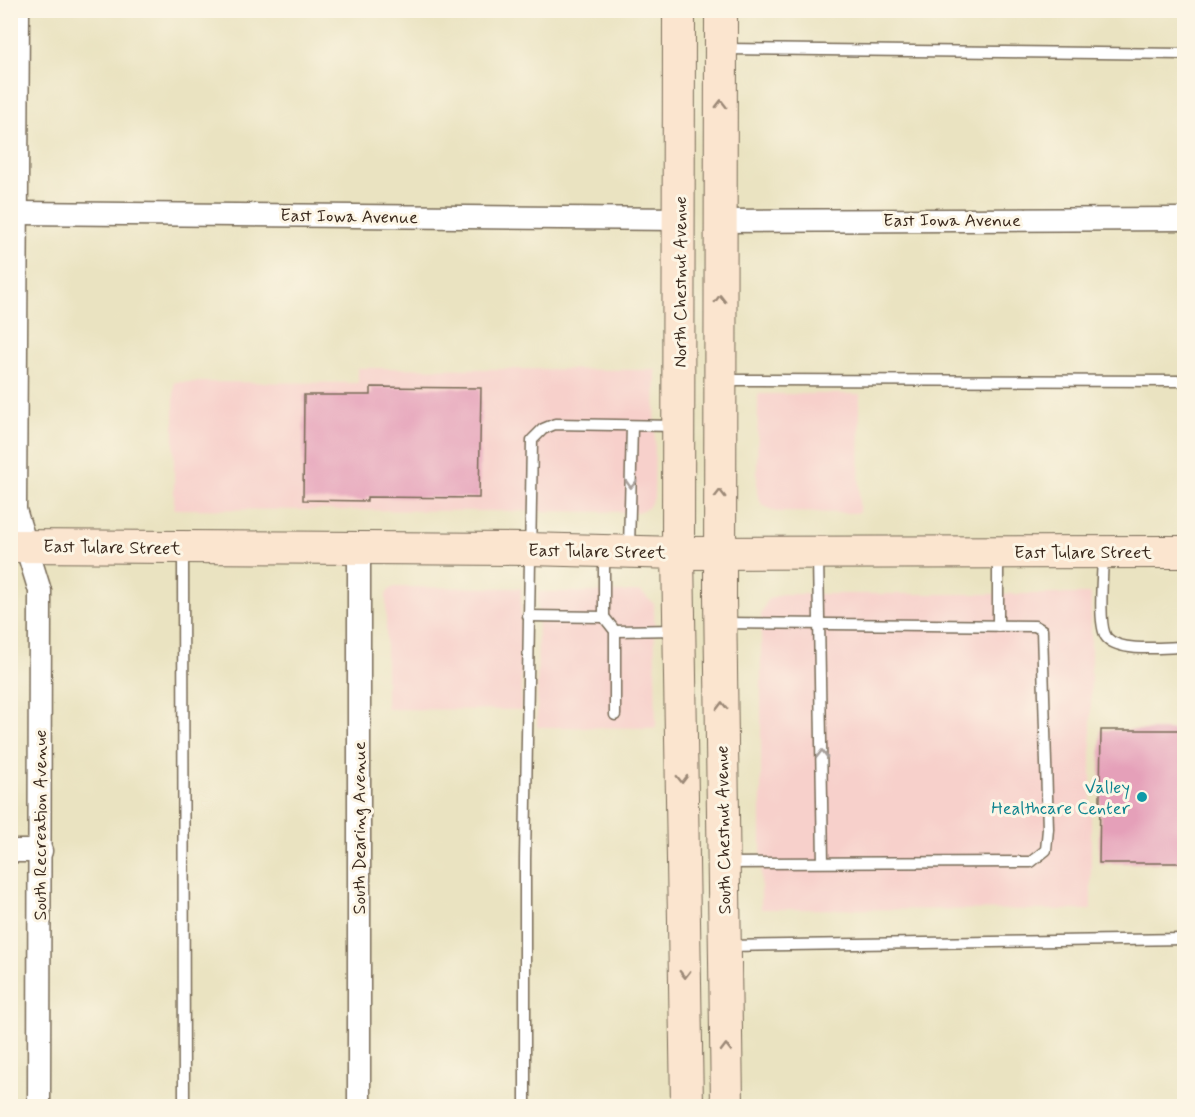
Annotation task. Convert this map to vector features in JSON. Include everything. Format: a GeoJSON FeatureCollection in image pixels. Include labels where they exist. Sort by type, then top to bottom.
{"type":"FeatureCollection","features":[{"type":"Feature","properties":{"kind":"main road","name":"North Chestnut Avenue"},"geometry":{"type":"LineString","coordinates":[[678,553],[679,10]]}},
{"type":"Feature","properties":{"kind":"main road"},"geometry":{"type":"LineString","coordinates":[[720,552],[721,10]]}},
{"type":"Feature","properties":{"kind":"main road"},"geometry":{"type":"LineString","coordinates":[[680,50],[698,92],[702,206],[712,218],[720,221]]}},
{"type":"Feature","properties":{"kind":"main road","name":"East Tulare Street"},"geometry":{"type":"LineString","coordinates":[[18,546],[359,550],[528,549],[678,553],[1185,552]]}},
{"type":"Feature","properties":{"kind":"main road","name":"South Chestnut Avenue"},"geometry":{"type":"LineString","coordinates":[[720,552],[727,1107]]}},
{"type":"Feature","properties":{"kind":"main road"},"geometry":{"type":"LineString","coordinates":[[678,553],[687,1107]]}},
{"type":"Feature","properties":{"kind":"street","name":"South Recreation Avenue"},"geometry":{"type":"LineString","coordinates":[[18,10],[15,510],[18,546],[40,591],[39,1107]]}},
{"type":"Feature","properties":{"kind":"street","name":"East Iowa Avenue"},"geometry":{"type":"LineString","coordinates":[[18,213],[680,219]]}},
{"type":"Feature","properties":{"kind":"street","name":"East Iowa Avenue"},"geometry":{"type":"LineString","coordinates":[[720,221],[1185,219]]}},
{"type":"Feature","properties":{"kind":"street","name":"South Dearing Avenue"},"geometry":{"type":"LineString","coordinates":[[359,550],[359,1107]]}},
{"type":"Feature","properties":{"kind":"street"},"geometry":{"type":"LineString","coordinates":[[10,851],[41,851]]}},
{"type":"Feature","properties":{"kind":"lane"},"geometry":{"type":"LineString","coordinates":[[721,49],[1185,54]]}},
{"type":"Feature","properties":{"kind":"lane"},"geometry":{"type":"LineString","coordinates":[[720,380],[1185,381]]}},
{"type":"Feature","properties":{"kind":"lane"},"geometry":{"type":"LineString","coordinates":[[525,1107],[528,549],[532,440],[543,429],[555,424],[679,427]]}},
{"type":"Feature","properties":{"kind":"lane"},"geometry":{"type":"LineString","coordinates":[[615,715],[615,631],[604,617],[617,551],[632,426]]}},
{"type":"Feature","properties":{"kind":"lane"},"geometry":{"type":"LineString","coordinates":[[183,548],[184,1107]]}},
{"type":"Feature","properties":{"kind":"lane"},"geometry":{"type":"LineString","coordinates":[[818,552],[824,862]]}},
{"type":"Feature","properties":{"kind":"lane"},"geometry":{"type":"LineString","coordinates":[[998,552],[998,626]]}},
{"type":"Feature","properties":{"kind":"lane"},"geometry":{"type":"LineString","coordinates":[[1103,552],[1102,626],[1107,638],[1119,645],[1136,648],[1185,647]]}},
{"type":"Feature","properties":{"kind":"lane"},"geometry":{"type":"LineString","coordinates":[[528,616],[604,617]]}},
{"type":"Feature","properties":{"kind":"lane"},"geometry":{"type":"LineString","coordinates":[[721,622],[1035,626],[1042,630],[1048,829],[1046,850],[1031,862],[724,863]]}},
{"type":"Feature","properties":{"kind":"lane"},"geometry":{"type":"LineString","coordinates":[[615,631],[680,630]]}},
{"type":"Feature","properties":{"kind":"lane"},"geometry":{"type":"LineString","coordinates":[[725,946],[1185,939]]}},
{"type":"Feature","properties":{"kind":"shaded area"},"geometry":{"type":"Polygon","coordinates":[[[358,368],[656,370],[654,498],[648,508],[637,512],[174,509],[174,382],[358,383],[358,368]]]}},
{"type":"Feature","properties":{"kind":"shaded area"},"geometry":{"type":"Polygon","coordinates":[[[758,394],[860,394],[859,513],[776,512],[762,505],[757,493],[758,394]]]}},
{"type":"Feature","properties":{"kind":"shaded area"},"geometry":{"type":"Polygon","coordinates":[[[394,587],[521,588],[521,710],[386,709],[386,595],[394,587]]]}},
{"type":"Feature","properties":{"kind":"shaded area"},"geometry":{"type":"Polygon","coordinates":[[[538,592],[641,592],[654,604],[656,728],[537,727],[538,592]]]}},
{"type":"Feature","properties":{"kind":"shaded area"},"geometry":{"type":"Polygon","coordinates":[[[781,594],[1091,594],[1091,910],[761,909],[761,614],[767,600],[781,594]]]}},
{"type":"Feature","properties":{"kind":"building"},"geometry":{"type":"Polygon","coordinates":[[[371,387],[481,388],[479,498],[367,497],[367,501],[303,500],[304,395],[371,395],[371,387]]]}},
{"type":"Feature","properties":{"kind":"building","name":"Valley Healthcare Center"},"geometry":{"type":"Polygon","coordinates":[[[1101,730],[1184,730],[1184,863],[1099,863],[1101,730]]]}},
{"type":"Feature","properties":{"kind":"place","name":"Valley Healthcare Center"},"geometry":{"type":"Point","coordinates":[1142,797]}}]}
